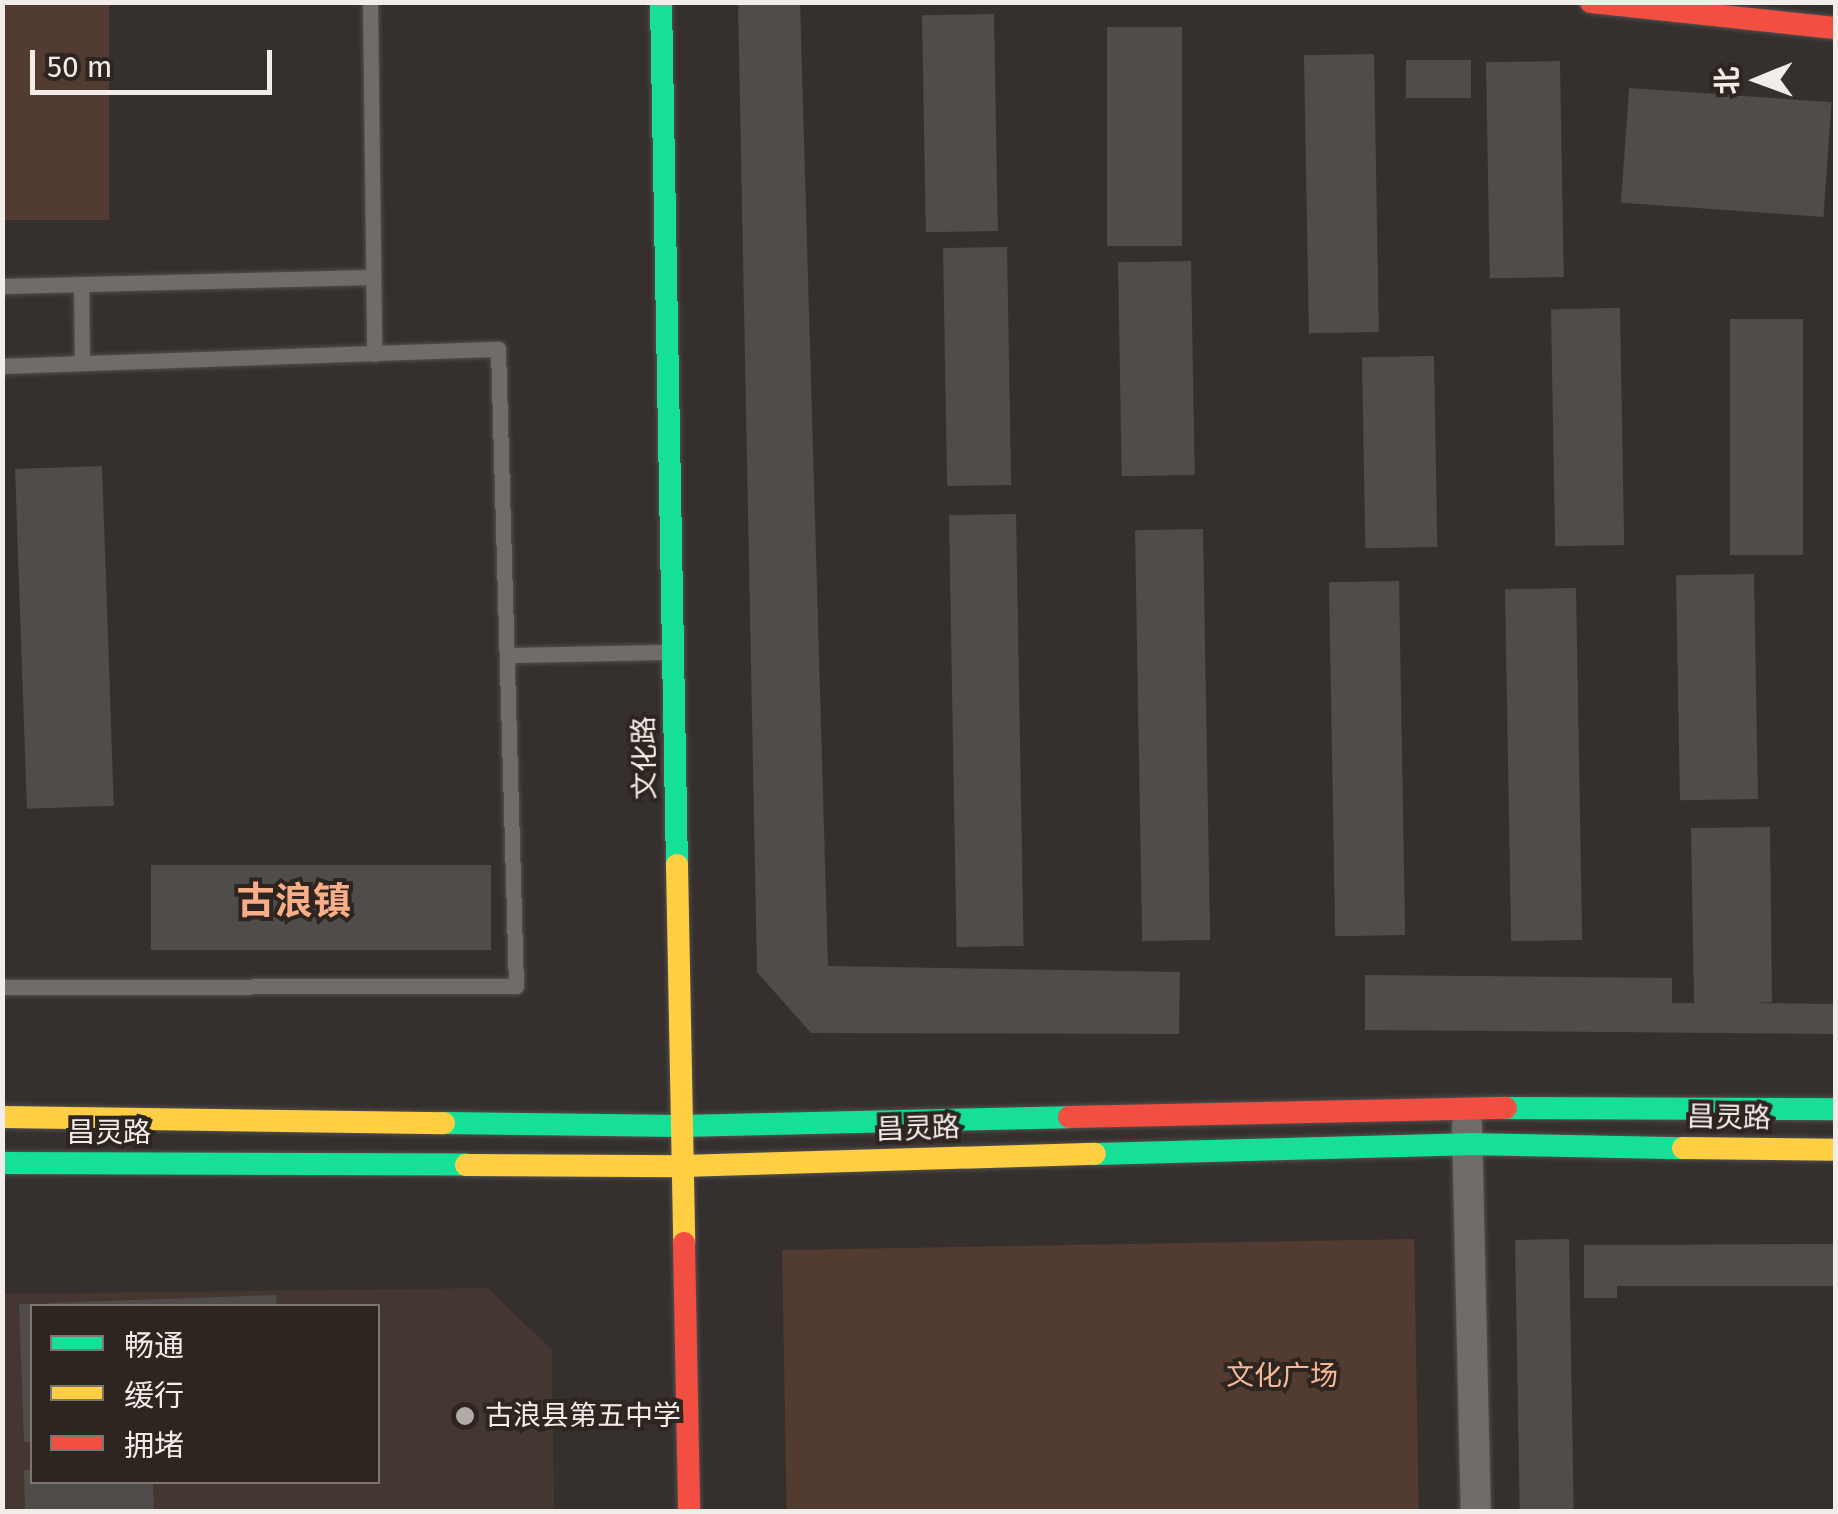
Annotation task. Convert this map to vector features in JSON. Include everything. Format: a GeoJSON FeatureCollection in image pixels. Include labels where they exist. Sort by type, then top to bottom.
{"type":"FeatureCollection","features":[{"type":"Feature","properties":{"kind":"main road","name":"文化路"},"geometry":{"type":"LineString","coordinates":[[661,2],[689,1512]]}},
{"type":"Feature","properties":{"kind":"main road"},"geometry":{"type":"LineString","coordinates":[[1591,2],[1836,28]]}},
{"type":"Feature","properties":{"kind":"main road","name":"昌灵路"},"geometry":{"type":"LineString","coordinates":[[2,1117],[681,1126],[1467,1108],[1836,1109]]}},
{"type":"Feature","properties":{"kind":"main road","name":"昌灵路"},"geometry":{"type":"LineString","coordinates":[[2,1163],[682,1166],[1467,1144],[1836,1150]]}},
{"type":"Feature","properties":{"kind":"street"},"geometry":{"type":"LineString","coordinates":[[1467,1108],[1476,1512]]}},
{"type":"Feature","properties":{"kind":"lane"},"geometry":{"type":"LineString","coordinates":[[370,2],[374,354]]}},
{"type":"Feature","properties":{"kind":"lane"},"geometry":{"type":"LineString","coordinates":[[2,286],[373,277]]}},
{"type":"Feature","properties":{"kind":"lane"},"geometry":{"type":"LineString","coordinates":[[81,284],[82,363]]}},
{"type":"Feature","properties":{"kind":"lane"},"geometry":{"type":"LineString","coordinates":[[2,366],[498,349],[516,986],[2,987]]}},
{"type":"Feature","properties":{"kind":"lane"},"geometry":{"type":"LineString","coordinates":[[507,655],[673,652]]}},
{"type":"Feature","properties":{"kind":"shaded area","name":"古浪县第五中学"},"geometry":{"type":"Polygon","coordinates":[[[488,1288],[552,1350],[554,1511],[3,1511],[2,1294],[488,1288]]]}},
{"type":"Feature","properties":{"kind":"green space"},"geometry":{"type":"Polygon","coordinates":[[[2,3],[109,3],[109,220],[2,220],[2,3]]]}},
{"type":"Feature","properties":{"kind":"green space","name":"文化广场"},"geometry":{"type":"Polygon","coordinates":[[[1414,1239],[1419,1511],[787,1512],[782,1250],[1414,1239]]]}},
{"type":"Feature","properties":{"kind":"building"},"geometry":{"type":"Polygon","coordinates":[[[738,2],[800,2],[828,966],[1180,972],[1179,1034],[811,1033],[757,972],[738,2]]]}},
{"type":"Feature","properties":{"kind":"building"},"geometry":{"type":"Polygon","coordinates":[[[994,14],[998,231],[926,232],[922,15],[994,14]]]}},
{"type":"Feature","properties":{"kind":"building"},"geometry":{"type":"Polygon","coordinates":[[[1107,27],[1182,27],[1182,246],[1107,246],[1107,27]]]}},
{"type":"Feature","properties":{"kind":"building"},"geometry":{"type":"Polygon","coordinates":[[[1374,54],[1379,332],[1309,333],[1304,55],[1374,54]]]}},
{"type":"Feature","properties":{"kind":"building"},"geometry":{"type":"Polygon","coordinates":[[[1406,60],[1471,60],[1471,98],[1406,98],[1406,60]]]}},
{"type":"Feature","properties":{"kind":"building"},"geometry":{"type":"Polygon","coordinates":[[[1560,61],[1564,277],[1490,278],[1486,62],[1560,61]]]}},
{"type":"Feature","properties":{"kind":"building"},"geometry":{"type":"Polygon","coordinates":[[[1629,88],[1832,102],[1823,217],[1621,203],[1629,88]]]}},
{"type":"Feature","properties":{"kind":"building"},"geometry":{"type":"Polygon","coordinates":[[[1007,247],[1011,485],[947,486],[943,248],[1007,247]]]}},
{"type":"Feature","properties":{"kind":"building"},"geometry":{"type":"Polygon","coordinates":[[[1191,261],[1195,475],[1122,476],[1118,262],[1191,261]]]}},
{"type":"Feature","properties":{"kind":"building"},"geometry":{"type":"Polygon","coordinates":[[[1620,308],[1624,545],[1555,546],[1551,309],[1620,308]]]}},
{"type":"Feature","properties":{"kind":"building"},"geometry":{"type":"Polygon","coordinates":[[[1730,319],[1803,319],[1803,555],[1730,555],[1730,319]]]}},
{"type":"Feature","properties":{"kind":"building"},"geometry":{"type":"Polygon","coordinates":[[[1434,356],[1437,547],[1365,548],[1362,357],[1434,356]]]}},
{"type":"Feature","properties":{"kind":"building"},"geometry":{"type":"Polygon","coordinates":[[[102,466],[114,806],[27,809],[15,469],[102,466]]]}},
{"type":"Feature","properties":{"kind":"building"},"geometry":{"type":"Polygon","coordinates":[[[1016,514],[1024,946],[957,947],[949,515],[1016,514]]]}},
{"type":"Feature","properties":{"kind":"building"},"geometry":{"type":"Polygon","coordinates":[[[1203,529],[1210,940],[1142,941],[1135,530],[1203,529]]]}},
{"type":"Feature","properties":{"kind":"building"},"geometry":{"type":"Polygon","coordinates":[[[1754,574],[1758,799],[1680,800],[1676,575],[1754,574]]]}},
{"type":"Feature","properties":{"kind":"building"},"geometry":{"type":"Polygon","coordinates":[[[1399,581],[1405,935],[1335,936],[1329,582],[1399,581]]]}},
{"type":"Feature","properties":{"kind":"building"},"geometry":{"type":"Polygon","coordinates":[[[1576,588],[1582,940],[1511,941],[1505,589],[1576,588]]]}},
{"type":"Feature","properties":{"kind":"building"},"geometry":{"type":"Polygon","coordinates":[[[1770,827],[1772,1002],[1755,1003],[1836,1004],[1836,1034],[1365,1030],[1365,975],[1672,978],[1672,1003],[1694,1003],[1691,828],[1770,827]]]}},
{"type":"Feature","properties":{"kind":"building"},"geometry":{"type":"Polygon","coordinates":[[[151,865],[491,865],[491,950],[151,950],[151,865]]]}},
{"type":"Feature","properties":{"kind":"building"},"geometry":{"type":"Polygon","coordinates":[[[1569,1239],[1574,1512],[1520,1512],[1515,1240],[1569,1239]]]}},
{"type":"Feature","properties":{"kind":"building"},"geometry":{"type":"Polygon","coordinates":[[[1836,1244],[1836,1286],[1617,1286],[1617,1298],[1584,1298],[1584,1245],[1836,1244]]]}},
{"type":"Feature","properties":{"kind":"building"},"geometry":{"type":"Polygon","coordinates":[[[276,1295],[277,1304],[47,1304],[276,1295]]]}},
{"type":"Feature","properties":{"kind":"building"},"geometry":{"type":"Polygon","coordinates":[[[19,1304],[30,1304],[30,1442],[24,1442],[19,1304]]]}},
{"type":"Feature","properties":{"kind":"building"},"geometry":{"type":"Polygon","coordinates":[[[24,1470],[30,1470],[30,1484],[153,1484],[154,1512],[25,1512],[24,1470]]]}},
{"type":"Feature","properties":{"kind":"traffic: fast"},"geometry":{"type":"LineString","coordinates":[[661,2],[677,865]]}},
{"type":"Feature","properties":{"kind":"traffic: fast"},"geometry":{"type":"LineString","coordinates":[[1506,1108],[1836,1109]]}},
{"type":"Feature","properties":{"kind":"traffic: fast"},"geometry":{"type":"LineString","coordinates":[[444,1123],[681,1126],[1069,1117]]}},
{"type":"Feature","properties":{"kind":"traffic: fast"},"geometry":{"type":"LineString","coordinates":[[1095,1154],[1467,1144],[1683,1148]]}},
{"type":"Feature","properties":{"kind":"traffic: fast"},"geometry":{"type":"LineString","coordinates":[[2,1163],[466,1165]]}},
{"type":"Feature","properties":{"kind":"traffic: slow"},"geometry":{"type":"LineString","coordinates":[[677,865],[684,1243]]}},
{"type":"Feature","properties":{"kind":"traffic: slow"},"geometry":{"type":"LineString","coordinates":[[2,1117],[444,1123]]}},
{"type":"Feature","properties":{"kind":"traffic: slow"},"geometry":{"type":"LineString","coordinates":[[1683,1148],[1836,1150]]}},
{"type":"Feature","properties":{"kind":"traffic: slow"},"geometry":{"type":"LineString","coordinates":[[466,1165],[682,1166],[1095,1154]]}},
{"type":"Feature","properties":{"kind":"traffic: jam"},"geometry":{"type":"LineString","coordinates":[[1591,2],[1836,28]]}},
{"type":"Feature","properties":{"kind":"traffic: jam"},"geometry":{"type":"LineString","coordinates":[[1069,1117],[1506,1108]]}},
{"type":"Feature","properties":{"kind":"traffic: jam"},"geometry":{"type":"LineString","coordinates":[[684,1243],[689,1512]]}},
{"type":"Feature","properties":{"kind":"place","name":"古浪县第五中学"},"geometry":{"type":"Point","coordinates":[465,1416]}},
{"type":"Feature","properties":{"kind":"district","name":"古浪镇"},"geometry":{"type":"Point","coordinates":[294,902]}}]}
